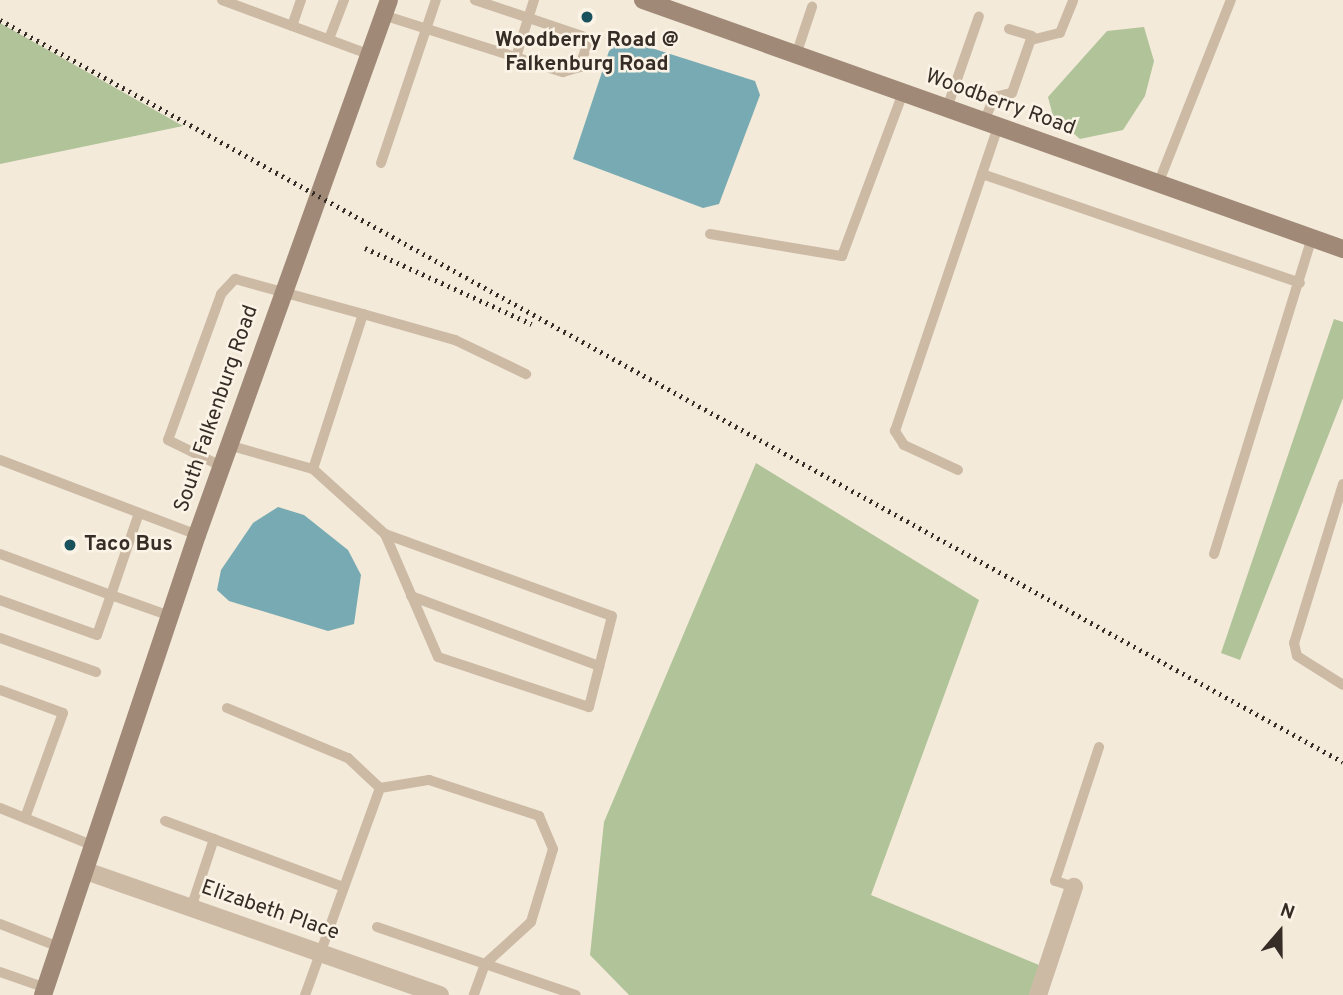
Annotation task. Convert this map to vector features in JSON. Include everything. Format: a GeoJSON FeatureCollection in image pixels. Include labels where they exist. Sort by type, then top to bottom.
{"type":"FeatureCollection","features":[{"type":"Feature","properties":{"kind":"street","name":"Woodberry Road"},"geometry":{"type":"LineString","coordinates":[[643,0],[1343,249]]}},
{"type":"Feature","properties":{"kind":"street","name":"South Falkenburg Road"},"geometry":{"type":"LineString","coordinates":[[45,991],[197,535],[386,8]]}},
{"type":"Feature","properties":{"kind":"street","name":"Elizabeth Place"},"geometry":{"type":"LineString","coordinates":[[86,871],[440,995]]}},
{"type":"Feature","properties":{"kind":"street"},"geometry":{"type":"LineString","coordinates":[[1038,995],[1074,887]]}},
{"type":"Feature","properties":{"kind":"lane"},"geometry":{"type":"LineString","coordinates":[[222,0],[368,54]]}},
{"type":"Feature","properties":{"kind":"lane"},"geometry":{"type":"LineString","coordinates":[[292,26],[301,0]]}},
{"type":"Feature","properties":{"kind":"lane"},"geometry":{"type":"LineString","coordinates":[[329,40],[344,0]]}},
{"type":"Feature","properties":{"kind":"lane"},"geometry":{"type":"LineString","coordinates":[[381,163],[436,0]]}},
{"type":"Feature","properties":{"kind":"lane"},"geometry":{"type":"LineString","coordinates":[[386,8],[426,29],[516,57],[569,73],[580,67],[587,44],[582,36],[475,0]]}},
{"type":"Feature","properties":{"kind":"lane"},"geometry":{"type":"LineString","coordinates":[[516,57],[534,0]]}},
{"type":"Feature","properties":{"kind":"lane"},"geometry":{"type":"LineString","coordinates":[[1158,184],[1231,0]]}},
{"type":"Feature","properties":{"kind":"lane"},"geometry":{"type":"LineString","coordinates":[[1009,29],[1031,40],[1060,33],[1073,1]]}},
{"type":"Feature","properties":{"kind":"lane"},"geometry":{"type":"LineString","coordinates":[[796,55],[812,8]]}},
{"type":"Feature","properties":{"kind":"lane"},"geometry":{"type":"LineString","coordinates":[[947,108],[979,16]]}},
{"type":"Feature","properties":{"kind":"lane"},"geometry":{"type":"LineString","coordinates":[[958,471],[904,444],[895,431],[982,174],[994,97],[1012,93],[1031,40]]}},
{"type":"Feature","properties":{"kind":"lane"},"geometry":{"type":"LineString","coordinates":[[710,234],[842,256],[903,93]]}},
{"type":"Feature","properties":{"kind":"lane"},"geometry":{"type":"LineString","coordinates":[[982,174],[1300,283]]}},
{"type":"Feature","properties":{"kind":"lane"},"geometry":{"type":"LineString","coordinates":[[1214,554],[1312,238]]}},
{"type":"Feature","properties":{"kind":"lane"},"geometry":{"type":"LineString","coordinates":[[221,466],[168,440],[221,294],[235,279],[284,287],[363,314],[455,340],[526,374]]}},
{"type":"Feature","properties":{"kind":"lane"},"geometry":{"type":"LineString","coordinates":[[313,469],[363,314]]}},
{"type":"Feature","properties":{"kind":"lane"},"geometry":{"type":"LineString","coordinates":[[228,446],[313,469],[385,534],[611,616],[589,707],[438,657],[385,534]]}},
{"type":"Feature","properties":{"kind":"lane"},"geometry":{"type":"LineString","coordinates":[[0,462],[197,535]]}},
{"type":"Feature","properties":{"kind":"lane"},"geometry":{"type":"LineString","coordinates":[[1343,484],[1294,642],[1297,656],[1343,685]]}},
{"type":"Feature","properties":{"kind":"lane"},"geometry":{"type":"LineString","coordinates":[[0,600],[97,635],[139,513]]}},
{"type":"Feature","properties":{"kind":"lane"},"geometry":{"type":"LineString","coordinates":[[0,554],[170,616]]}},
{"type":"Feature","properties":{"kind":"lane"},"geometry":{"type":"LineString","coordinates":[[411,596],[599,666]]}},
{"type":"Feature","properties":{"kind":"lane"},"geometry":{"type":"LineString","coordinates":[[0,638],[96,672]]}},
{"type":"Feature","properties":{"kind":"lane"},"geometry":{"type":"LineString","coordinates":[[0,690],[63,713],[25,818]]}},
{"type":"Feature","properties":{"kind":"lane"},"geometry":{"type":"LineString","coordinates":[[227,708],[348,758],[380,788]]}},
{"type":"Feature","properties":{"kind":"lane"},"geometry":{"type":"LineString","coordinates":[[1074,887],[1055,881],[1099,747]]}},
{"type":"Feature","properties":{"kind":"lane"},"geometry":{"type":"LineString","coordinates":[[380,788],[429,780],[540,816],[553,849],[531,922],[485,964],[474,995]]}},
{"type":"Feature","properties":{"kind":"lane"},"geometry":{"type":"LineString","coordinates":[[305,995],[318,952],[380,788]]}},
{"type":"Feature","properties":{"kind":"lane"},"geometry":{"type":"LineString","coordinates":[[0,808],[94,846]]}},
{"type":"Feature","properties":{"kind":"lane"},"geometry":{"type":"LineString","coordinates":[[165,821],[342,887]]}},
{"type":"Feature","properties":{"kind":"lane"},"geometry":{"type":"LineString","coordinates":[[191,908],[214,839]]}},
{"type":"Feature","properties":{"kind":"lane"},"geometry":{"type":"LineString","coordinates":[[0,925],[59,947]]}},
{"type":"Feature","properties":{"kind":"lane"},"geometry":{"type":"LineString","coordinates":[[377,927],[576,995]]}},
{"type":"Feature","properties":{"kind":"lane"},"geometry":{"type":"LineString","coordinates":[[0,972],[45,991]]}},
{"type":"Feature","properties":{"kind":"green space"},"geometry":{"type":"Polygon","coordinates":[[[0,23],[183,126],[0,164],[0,23]]]}},
{"type":"Feature","properties":{"kind":"green space"},"geometry":{"type":"Polygon","coordinates":[[[1144,27],[1154,61],[1145,96],[1123,130],[1080,139],[1053,116],[1048,97],[1107,31],[1144,27]]]}},
{"type":"Feature","properties":{"kind":"green space"},"geometry":{"type":"Polygon","coordinates":[[[1334,319],[1343,322],[1343,398],[1240,660],[1221,653],[1334,319]]]}},
{"type":"Feature","properties":{"kind":"green space"},"geometry":{"type":"Polygon","coordinates":[[[756,463],[979,600],[871,895],[1039,965],[1029,995],[629,995],[590,955],[604,822],[756,463]]]}},
{"type":"Feature","properties":{"kind":"water"},"geometry":{"type":"Polygon","coordinates":[[[623,39],[755,81],[760,95],[719,204],[703,208],[573,159],[609,51],[623,39]]]}},
{"type":"Feature","properties":{"kind":"water"},"geometry":{"type":"Polygon","coordinates":[[[278,507],[304,515],[348,550],[361,575],[354,624],[328,631],[229,601],[217,590],[221,570],[253,523],[278,507]]]}},
{"type":"Feature","properties":{"kind":"railway"},"geometry":{"type":"LineString","coordinates":[[0,20],[1343,762]]}},
{"type":"Feature","properties":{"kind":"railway"},"geometry":{"type":"LineString","coordinates":[[365,248],[532,324]]}},
{"type":"Feature","properties":{"kind":"place","name":"Woodberry Road @ Falkenburg Road"},"geometry":{"type":"Point","coordinates":[587,17]}},
{"type":"Feature","properties":{"kind":"place","name":"Taco Bus"},"geometry":{"type":"Point","coordinates":[70,545]}}]}
